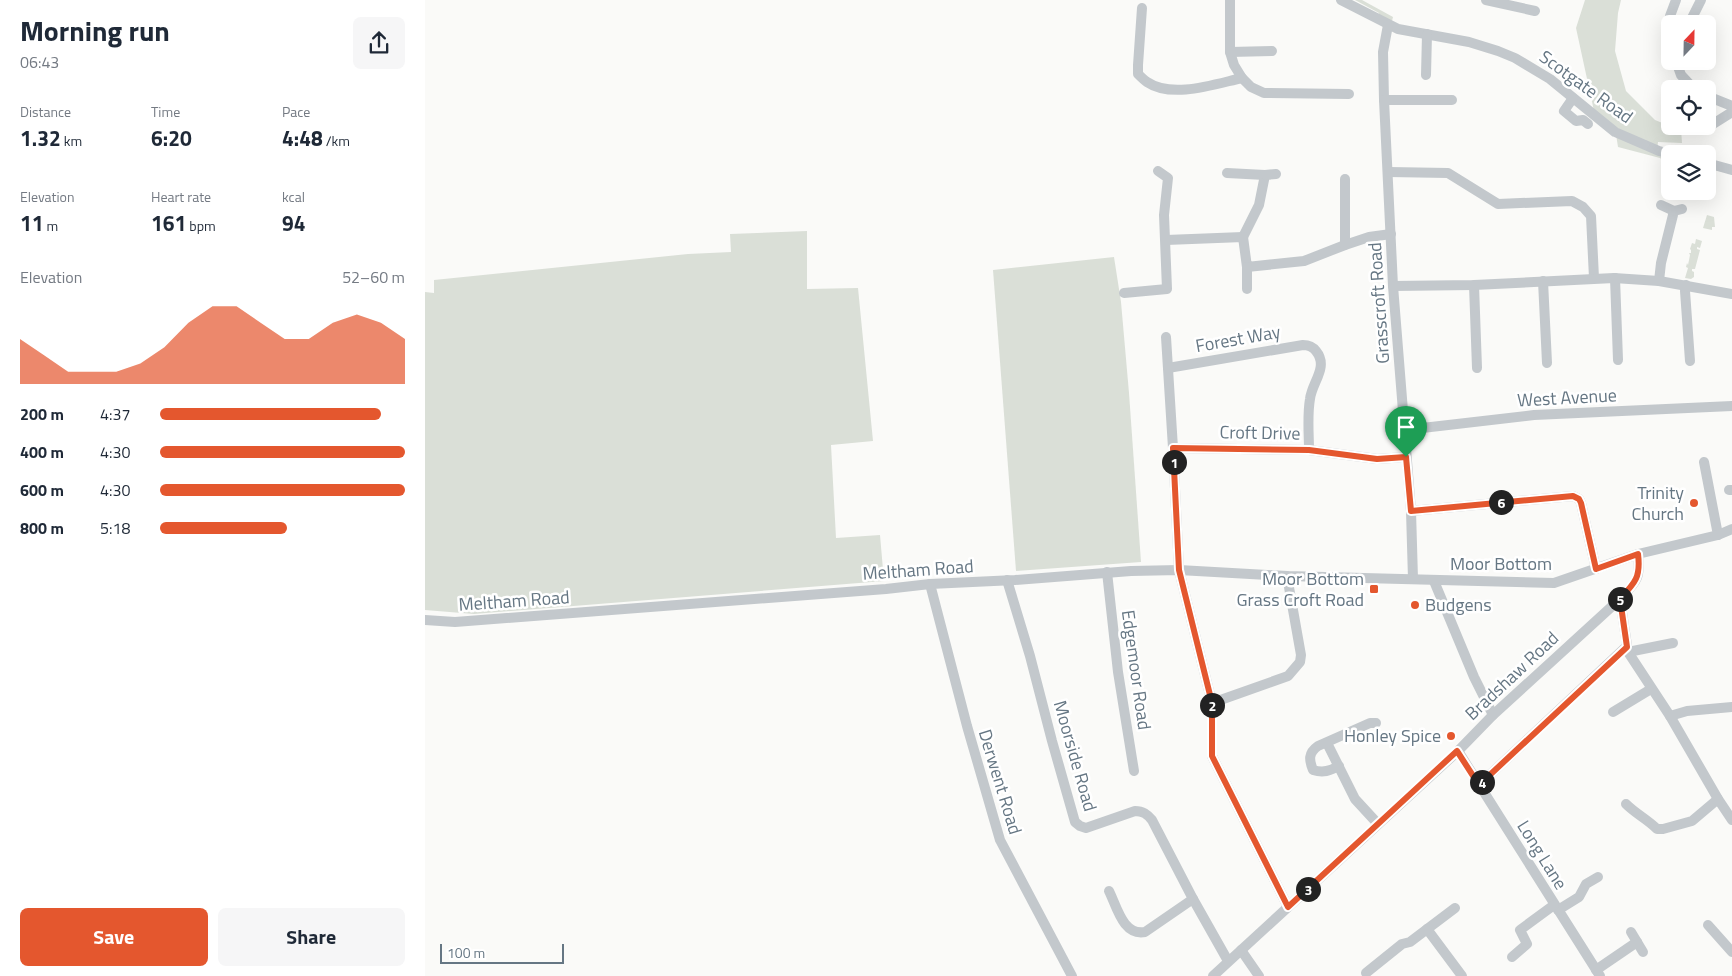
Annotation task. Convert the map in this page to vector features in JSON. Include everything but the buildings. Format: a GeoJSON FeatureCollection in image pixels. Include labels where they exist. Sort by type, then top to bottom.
{"type":"FeatureCollection","features":[{"type":"Feature","properties":{"kind":"street"},"geometry":{"type":"LineString","coordinates":[[1230,0],[1230,52],[1234,65],[1242,78],[1251,87],[1264,93],[1349,94]]}},
{"type":"Feature","properties":{"kind":"street","name":"Scotgate Road"},"geometry":{"type":"LineString","coordinates":[[1341,0],[1388,25],[1469,42],[1515,58],[1550,79],[1615,132],[1661,152]]}},
{"type":"Feature","properties":{"kind":"street"},"geometry":{"type":"LineString","coordinates":[[1486,0],[1524,4],[1535,11]]}},
{"type":"Feature","properties":{"kind":"street"},"geometry":{"type":"LineString","coordinates":[[1671,15],[1676,0]]}},
{"type":"Feature","properties":{"kind":"street"},"geometry":{"type":"LineString","coordinates":[[1694,15],[1701,0]]}},
{"type":"Feature","properties":{"kind":"street"},"geometry":{"type":"LineString","coordinates":[[1142,8],[1138,74],[1147,83],[1160,88],[1183,91],[1242,78]]}},
{"type":"Feature","properties":{"kind":"street","name":"Grasscroft Road"},"geometry":{"type":"LineString","coordinates":[[1388,25],[1383,52],[1384,100],[1389,172],[1393,286],[1411,511],[1413,579]]}},
{"type":"Feature","properties":{"kind":"street"},"geometry":{"type":"LineString","coordinates":[[1426,75],[1427,34]]}},
{"type":"Feature","properties":{"kind":"street"},"geometry":{"type":"LineString","coordinates":[[1230,52],[1272,51]]}},
{"type":"Feature","properties":{"kind":"street"},"geometry":{"type":"LineString","coordinates":[[1573,98],[1564,112],[1576,121],[1583,120],[1588,124]]}},
{"type":"Feature","properties":{"kind":"street"},"geometry":{"type":"LineString","coordinates":[[1384,100],[1452,100]]}},
{"type":"Feature","properties":{"kind":"street"},"geometry":{"type":"LineString","coordinates":[[1716,100],[1732,106]]}},
{"type":"Feature","properties":{"kind":"street"},"geometry":{"type":"LineString","coordinates":[[1716,122],[1732,112]]}},
{"type":"Feature","properties":{"kind":"street"},"geometry":{"type":"LineString","coordinates":[[1716,166],[1732,170]]}},
{"type":"Feature","properties":{"kind":"street"},"geometry":{"type":"LineString","coordinates":[[1124,293],[1167,289],[1164,215],[1168,178],[1158,171]]}},
{"type":"Feature","properties":{"kind":"street"},"geometry":{"type":"LineString","coordinates":[[1389,172],[1448,173],[1498,204],[1572,201],[1583,207],[1591,216],[1593,278]]}},
{"type":"Feature","properties":{"kind":"street"},"geometry":{"type":"LineString","coordinates":[[1227,173],[1270,175],[1243,237],[1247,267],[1247,289]]}},
{"type":"Feature","properties":{"kind":"street"},"geometry":{"type":"LineString","coordinates":[[1345,179],[1345,244]]}},
{"type":"Feature","properties":{"kind":"street"},"geometry":{"type":"LineString","coordinates":[[1659,281],[1661,264],[1678,210],[1661,205]]}},
{"type":"Feature","properties":{"kind":"street"},"geometry":{"type":"LineString","coordinates":[[1247,267],[1304,261],[1345,244],[1369,237],[1391,234]]}},
{"type":"Feature","properties":{"kind":"street"},"geometry":{"type":"LineString","coordinates":[[1166,240],[1243,237]]}},
{"type":"Feature","properties":{"kind":"street"},"geometry":{"type":"LineString","coordinates":[[1615,278],[1618,360]]}},
{"type":"Feature","properties":{"kind":"street"},"geometry":{"type":"LineString","coordinates":[[1393,286],[1474,285],[1615,278],[1659,281],[1732,294]]}},
{"type":"Feature","properties":{"kind":"street"},"geometry":{"type":"LineString","coordinates":[[1543,281],[1547,363]]}},
{"type":"Feature","properties":{"kind":"street"},"geometry":{"type":"LineString","coordinates":[[1474,285],[1477,368]]}},
{"type":"Feature","properties":{"kind":"street"},"geometry":{"type":"LineString","coordinates":[[1686,285],[1690,360]]}},
{"type":"Feature","properties":{"kind":"street"},"geometry":{"type":"LineString","coordinates":[[1166,337],[1179,570],[1212,703],[1212,756],[1288,907]]}},
{"type":"Feature","properties":{"kind":"street","name":"Forest Way"},"geometry":{"type":"LineString","coordinates":[[1168,368],[1303,345],[1314,348],[1320,355],[1322,363],[1310,398],[1309,450]]}},
{"type":"Feature","properties":{"kind":"street","name":"West Avenue"},"geometry":{"type":"LineString","coordinates":[[1405,430],[1534,415],[1732,406]]}},
{"type":"Feature","properties":{"kind":"street","name":"Croft Drive"},"geometry":{"type":"LineString","coordinates":[[1173,448],[1309,450],[1377,459],[1406,457]]}},
{"type":"Feature","properties":{"kind":"street"},"geometry":{"type":"LineString","coordinates":[[1704,462],[1717,535]]}},
{"type":"Feature","properties":{"kind":"street"},"geometry":{"type":"LineString","coordinates":[[1411,511],[1573,496],[1579,499],[1581,503],[1596,569]]}},
{"type":"Feature","properties":{"kind":"street","name":"Moor Bottom"},"geometry":{"type":"LineString","coordinates":[[1413,579],[1554,583],[1638,554],[1732,530]]}},
{"type":"Feature","properties":{"kind":"street","name":"Bradshaw Road"},"geometry":{"type":"LineString","coordinates":[[1213,976],[1620,599],[1635,582],[1639,574],[1638,554]]}},
{"type":"Feature","properties":{"kind":"street","name":"Meltham Road"},"geometry":{"type":"LineString","coordinates":[[425,620],[459,622],[930,584],[1107,572],[1179,570],[1287,576],[1413,579]]}},
{"type":"Feature","properties":{"kind":"street","name":"Edgemoor Road"},"geometry":{"type":"LineString","coordinates":[[1107,572],[1118,672],[1134,771]]}},
{"type":"Feature","properties":{"kind":"street"},"geometry":{"type":"LineString","coordinates":[[1212,703],[1288,676],[1299,662],[1301,655],[1287,576]]}},
{"type":"Feature","properties":{"kind":"street","name":"Moorside Road"},"geometry":{"type":"LineString","coordinates":[[1007,580],[1030,656],[1075,822],[1086,828],[1135,812],[1147,815],[1152,820],[1193,899],[1229,962]]}},
{"type":"Feature","properties":{"kind":"street"},"geometry":{"type":"LineString","coordinates":[[1434,580],[1474,677],[1493,715]]}},
{"type":"Feature","properties":{"kind":"street","name":"Derwent Road"},"geometry":{"type":"LineString","coordinates":[[930,584],[967,726],[1000,840],[1071,976]]}},
{"type":"Feature","properties":{"kind":"street"},"geometry":{"type":"LineString","coordinates":[[1620,599],[1627,650],[1732,820]]}},
{"type":"Feature","properties":{"kind":"street"},"geometry":{"type":"LineString","coordinates":[[1479,785],[1627,650],[1673,642]]}},
{"type":"Feature","properties":{"kind":"street"},"geometry":{"type":"LineString","coordinates":[[1613,712],[1651,689]]}},
{"type":"Feature","properties":{"kind":"street"},"geometry":{"type":"LineString","coordinates":[[1669,716],[1687,711],[1732,707]]}},
{"type":"Feature","properties":{"kind":"street"},"geometry":{"type":"LineString","coordinates":[[1339,766],[1330,771],[1320,772],[1313,770],[1309,757],[1312,750],[1370,723],[1376,723]]}},
{"type":"Feature","properties":{"kind":"street"},"geometry":{"type":"LineString","coordinates":[[1327,743],[1355,799],[1378,824]]}},
{"type":"Feature","properties":{"kind":"street","name":"Long Lane"},"geometry":{"type":"LineString","coordinates":[[1457,751],[1598,973]]}},
{"type":"Feature","properties":{"kind":"street"},"geometry":{"type":"LineString","coordinates":[[1626,804],[1636,814],[1648,820],[1657,829],[1663,829],[1692,821],[1718,800]]}},
{"type":"Feature","properties":{"kind":"street"},"geometry":{"type":"LineString","coordinates":[[1512,957],[1527,944],[1521,930],[1556,908],[1579,897],[1586,884],[1597,877]]}},
{"type":"Feature","properties":{"kind":"street"},"geometry":{"type":"LineString","coordinates":[[1109,892],[1127,928],[1139,933],[1145,932],[1193,899]]}},
{"type":"Feature","properties":{"kind":"street"},"geometry":{"type":"LineString","coordinates":[[1366,972],[1402,944],[1410,942],[1455,908]]}},
{"type":"Feature","properties":{"kind":"street"},"geometry":{"type":"LineString","coordinates":[[1708,925],[1732,952]]}},
{"type":"Feature","properties":{"kind":"street"},"geometry":{"type":"LineString","coordinates":[[1427,929],[1462,976]]}},
{"type":"Feature","properties":{"kind":"street"},"geometry":{"type":"LineString","coordinates":[[1631,932],[1643,952]]}},
{"type":"Feature","properties":{"kind":"street"},"geometry":{"type":"LineString","coordinates":[[1598,973],[1637,942]]}},
{"type":"Feature","properties":{"kind":"street"},"geometry":{"type":"LineString","coordinates":[[1241,950],[1259,976]]}},
{"type":"Feature","properties":{"kind":"shaded area"},"geometry":{"type":"Polygon","coordinates":[[[1355,0],[1362,0],[1393,17],[1392,21],[1378,15],[1379,13],[1355,0]]]}},
{"type":"Feature","properties":{"kind":"shaded area"},"geometry":{"type":"Polygon","coordinates":[[[1585,0],[1621,0],[1615,51],[1626,91],[1655,120],[1661,122],[1661,135],[1681,135],[1682,143],[1658,142],[1657,152],[1661,153],[1661,159],[1618,147],[1615,128],[1594,111],[1576,28],[1585,0]]]}},
{"type":"Feature","properties":{"kind":"shaded area"},"geometry":{"type":"Polygon","coordinates":[[[1707,215],[1714,217],[1715,227],[1712,227],[1712,230],[1703,228],[1707,215]]]}},
{"type":"Feature","properties":{"kind":"shaded area"},"geometry":{"type":"Polygon","coordinates":[[[807,231],[807,289],[858,288],[873,441],[831,445],[836,538],[880,535],[884,581],[474,614],[425,610],[425,292],[434,293],[434,280],[688,254],[731,252],[730,234],[807,231]]]}},
{"type":"Feature","properties":{"kind":"shaded area"},"geometry":{"type":"Polygon","coordinates":[[[1696,239],[1702,241],[1700,248],[1697,247],[1700,250],[1695,269],[1692,269],[1694,277],[1691,279],[1685,278],[1689,253],[1691,253],[1690,249],[1692,243],[1695,244],[1696,239]]]}},
{"type":"Feature","properties":{"kind":"shaded area"},"geometry":{"type":"Polygon","coordinates":[[[1114,257],[1121,302],[1141,562],[1016,571],[993,270],[1114,257]]]}},
{"type":"Feature","properties":{"kind":"place","name":"Trinity Church"},"geometry":{"type":"Point","coordinates":[1694,503]}},
{"type":"Feature","properties":{"kind":"place","name":"Moor Bottom Grass Croft Road"},"geometry":{"type":"Point","coordinates":[1374,589]}},
{"type":"Feature","properties":{"kind":"place","name":"Budgens"},"geometry":{"type":"Point","coordinates":[1415,605]}},
{"type":"Feature","properties":{"kind":"place","name":"Honley Spice"},"geometry":{"type":"Point","coordinates":[1451,736]}},
{"type":"Feature","properties":{"kind":"route"},"geometry":{"type":"LineString","coordinates":[[1173,448],[1309,450],[1377,459],[1406,457],[1411,511],[1568,496],[1579,499],[1596,569],[1638,554],[1639,574],[1635,582],[1620,599],[1627,647],[1479,785],[1457,751],[1288,907],[1212,756],[1212,703],[1179,570],[1173,448]]}}]}
